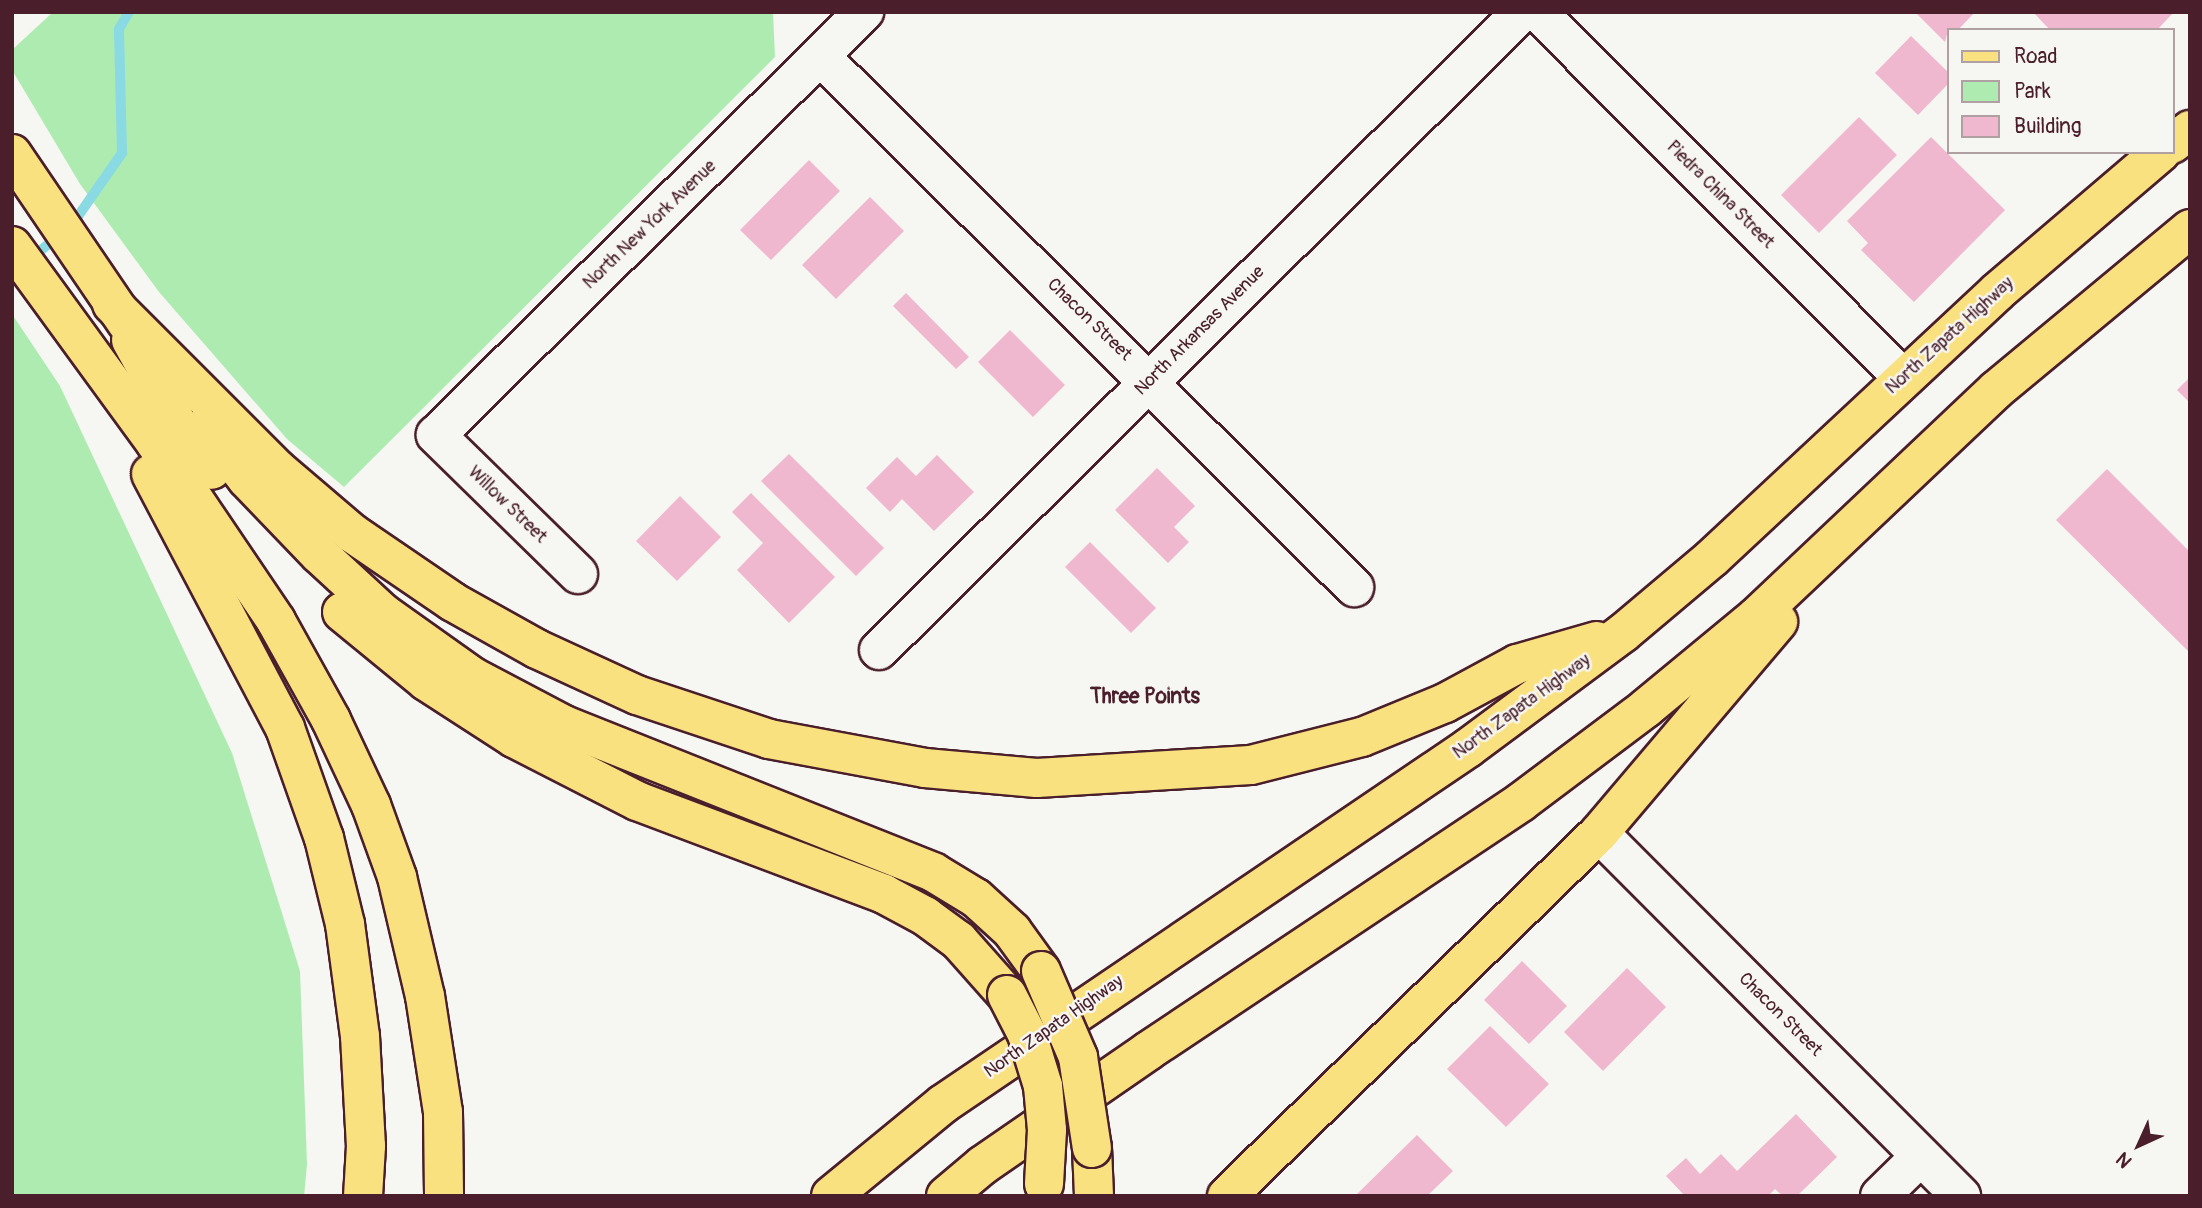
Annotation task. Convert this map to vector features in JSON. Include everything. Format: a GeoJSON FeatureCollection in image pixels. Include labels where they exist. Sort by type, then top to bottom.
{"type":"FeatureCollection","features":[{"type":"Feature","properties":{"kind":"main road"},"geometry":{"type":"LineString","coordinates":[[2174,142],[2190,130]]}},
{"type":"Feature","properties":{"kind":"main road"},"geometry":{"type":"LineString","coordinates":[[12,154],[112,304],[247,479],[383,613],[473,677],[564,725],[933,872],[976,898],[1012,931],[1041,971],[1077,1057],[1092,1148],[1094,1196]]}},
{"type":"Feature","properties":{"kind":"main road","name":"North Zapata Highway"},"geometry":{"type":"LineString","coordinates":[[831,1196],[943,1104],[1468,748],[1623,633],[1712,558],[1902,377],[2159,154]]}},
{"type":"Feature","properties":{"kind":"main road"},"geometry":{"type":"LineString","coordinates":[[946,1196],[1137,1059],[1521,802],[1756,617],[1996,390],[2190,229]]}},
{"type":"Feature","properties":{"kind":"main road"},"geometry":{"type":"LineString","coordinates":[[12,246],[71,332],[155,442],[276,621],[331,720],[371,805],[397,877],[425,996],[443,1112],[444,1196]]}},
{"type":"Feature","properties":{"kind":"main road"},"geometry":{"type":"LineString","coordinates":[[112,304],[277,469],[352,533],[453,602],[537,649],[637,695],[769,739],[925,768],[1037,778],[1251,765],[1362,737],[1445,703],[1517,664],[1623,633]]}},
{"type":"Feature","properties":{"kind":"main road"},"geometry":{"type":"LineString","coordinates":[[112,304],[178,425],[221,482],[352,622],[426,681],[514,738],[638,801],[884,894],[925,916],[959,942],[1007,995],[1027,1034],[1042,1086],[1048,1130],[1042,1190]]}},
{"type":"Feature","properties":{"kind":"main road"},"geometry":{"type":"LineString","coordinates":[[71,332],[199,559],[285,728],[324,838],[345,924],[360,1036],[366,1146],[363,1196]]}},
{"type":"Feature","properties":{"kind":"main road"},"geometry":{"type":"LineString","coordinates":[[1227,1196],[1598,833],[1886,495]]}},
{"type":"Feature","properties":{"kind":"street","name":"North New York Avenue"},"geometry":{"type":"LineString","coordinates":[[436,435],[864,12]]}},
{"type":"Feature","properties":{"kind":"street","name":"North Arkansas Avenue"},"geometry":{"type":"LineString","coordinates":[[879,650],[1521,12]]}},
{"type":"Feature","properties":{"kind":"street","name":"Piedra China Street"},"geometry":{"type":"LineString","coordinates":[[1538,12],[1902,377]]}},
{"type":"Feature","properties":{"kind":"street","name":"Chacon Street"},"geometry":{"type":"LineString","coordinates":[[821,57],[1151,381],[1354,587]]}},
{"type":"Feature","properties":{"kind":"street","name":"Willow Street"},"geometry":{"type":"LineString","coordinates":[[436,435],[578,574]]}},
{"type":"Feature","properties":{"kind":"street","name":"Chacon Street"},"geometry":{"type":"LineString","coordinates":[[1598,833],[1961,1196]]}},
{"type":"Feature","properties":{"kind":"street"},"geometry":{"type":"LineString","coordinates":[[1880,1196],[1921,1156]]}},
{"type":"Feature","properties":{"kind":"green space"},"geometry":{"type":"Polygon","coordinates":[[[53,12],[773,12],[775,57],[344,487],[287,439],[159,292],[80,184],[12,70],[12,50],[53,12]]]}},
{"type":"Feature","properties":{"kind":"green space"},"geometry":{"type":"Polygon","coordinates":[[[12,314],[60,386],[232,753],[300,971],[307,1164],[304,1196],[12,1196],[12,314]]]}},
{"type":"Feature","properties":{"kind":"building"},"geometry":{"type":"Polygon","coordinates":[[[1915,12],[1975,12],[1960,28],[1946,28],[1945,42],[1915,12]]]}},
{"type":"Feature","properties":{"kind":"building"},"geometry":{"type":"Polygon","coordinates":[[[2033,12],[2174,12],[2159,28],[2048,28],[2033,12]]]}},
{"type":"Feature","properties":{"kind":"building"},"geometry":{"type":"Polygon","coordinates":[[[1911,36],[1946,70],[1946,86],[1918,115],[1875,73],[1911,36]]]}},
{"type":"Feature","properties":{"kind":"building"},"geometry":{"type":"Polygon","coordinates":[[[1859,117],[1897,155],[1819,233],[1781,195],[1859,117]]]}},
{"type":"Feature","properties":{"kind":"building"},"geometry":{"type":"Polygon","coordinates":[[[1931,137],[2005,210],[1914,302],[1861,250],[1868,243],[1847,221],[1931,137]]]}},
{"type":"Feature","properties":{"kind":"building"},"geometry":{"type":"Polygon","coordinates":[[[809,160],[840,191],[771,260],[740,230],[809,160]]]}},
{"type":"Feature","properties":{"kind":"building"},"geometry":{"type":"Polygon","coordinates":[[[870,197],[904,231],[836,299],[802,265],[870,197]]]}},
{"type":"Feature","properties":{"kind":"building"},"geometry":{"type":"Polygon","coordinates":[[[906,293],[969,357],[956,369],[893,306],[906,293]]]}},
{"type":"Feature","properties":{"kind":"building"},"geometry":{"type":"Polygon","coordinates":[[[1010,330],[1065,385],[1033,417],[978,362],[1010,330]]]}},
{"type":"Feature","properties":{"kind":"building"},"geometry":{"type":"Polygon","coordinates":[[[2190,377],[2190,403],[2177,390],[2190,377]]]}},
{"type":"Feature","properties":{"kind":"building"},"geometry":{"type":"Polygon","coordinates":[[[789,454],[884,548],[856,576],[761,481],[789,454]]]}},
{"type":"Feature","properties":{"kind":"building"},"geometry":{"type":"Polygon","coordinates":[[[937,455],[974,492],[934,531],[902,499],[890,512],[866,488],[897,457],[916,476],[937,455]]]}},
{"type":"Feature","properties":{"kind":"building"},"geometry":{"type":"Polygon","coordinates":[[[1157,468],[1195,506],[1174,527],[1189,542],[1168,563],[1115,510],[1157,468]]]}},
{"type":"Feature","properties":{"kind":"building"},"geometry":{"type":"Polygon","coordinates":[[[2107,469],[2190,552],[2190,653],[2056,520],[2107,469]]]}},
{"type":"Feature","properties":{"kind":"building"},"geometry":{"type":"Polygon","coordinates":[[[751,493],[835,577],[789,623],[737,570],[763,543],[732,512],[751,493]]]}},
{"type":"Feature","properties":{"kind":"building"},"geometry":{"type":"Polygon","coordinates":[[[680,496],[721,537],[677,581],[636,541],[680,496]]]}},
{"type":"Feature","properties":{"kind":"building"},"geometry":{"type":"Polygon","coordinates":[[[1090,542],[1156,608],[1131,633],[1065,567],[1090,542]]]}},
{"type":"Feature","properties":{"kind":"building"},"geometry":{"type":"Polygon","coordinates":[[[1522,961],[1567,1006],[1529,1044],[1484,1000],[1522,961]]]}},
{"type":"Feature","properties":{"kind":"building"},"geometry":{"type":"Polygon","coordinates":[[[1627,968],[1666,1007],[1603,1071],[1564,1032],[1627,968]]]}},
{"type":"Feature","properties":{"kind":"building"},"geometry":{"type":"Polygon","coordinates":[[[1490,1026],[1549,1084],[1506,1127],[1447,1069],[1490,1026]]]}},
{"type":"Feature","properties":{"kind":"building"},"geometry":{"type":"Polygon","coordinates":[[[1796,1114],[1837,1157],[1797,1196],[1783,1196],[1775,1189],[1768,1196],[1685,1196],[1666,1176],[1686,1158],[1700,1174],[1721,1154],[1737,1171],[1796,1114]]]}},
{"type":"Feature","properties":{"kind":"building"},"geometry":{"type":"Polygon","coordinates":[[[1417,1135],[1453,1171],[1427,1196],[1355,1196],[1417,1135]]]}},
{"type":"Feature","properties":{"kind":"waterway"},"geometry":{"type":"LineString","coordinates":[[31,259],[74,222],[122,153],[119,29],[129,12]]}},
{"type":"Feature","properties":{"kind":"district","name":"Three Points"},"geometry":{"type":"Point","coordinates":[1145,697]}}]}
